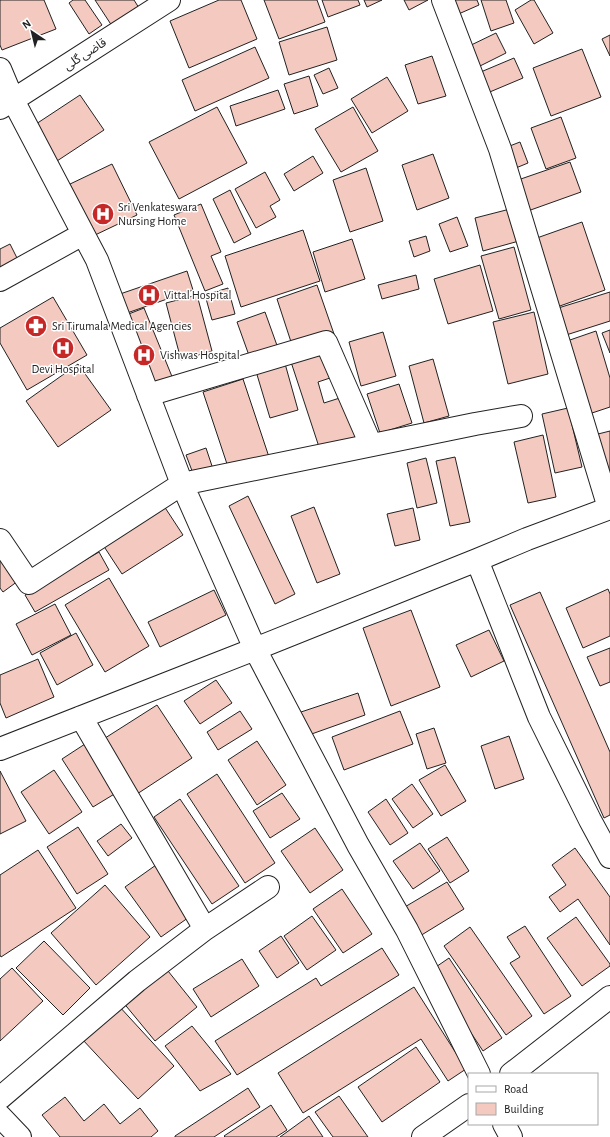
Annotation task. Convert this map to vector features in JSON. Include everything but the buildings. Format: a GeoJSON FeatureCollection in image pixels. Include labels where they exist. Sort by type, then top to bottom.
{"type":"FeatureCollection","features":[{"type":"Feature","properties":{"kind":"street","name":"قاضی گلی"},"geometry":{"type":"LineString","coordinates":[[7,104],[169,0]]}},
{"type":"Feature","properties":{"kind":"street"},"geometry":{"type":"LineString","coordinates":[[0,749],[255,649],[527,539],[609,508],[500,149],[443,0]]}},
{"type":"Feature","properties":{"kind":"street"},"geometry":{"type":"LineString","coordinates":[[0,70],[7,104],[97,260],[182,484],[255,649],[358,845],[407,930],[478,1073]]}},
{"type":"Feature","properties":{"kind":"street"},"geometry":{"type":"LineString","coordinates":[[0,280],[83,234]]}},
{"type":"Feature","properties":{"kind":"street"},"geometry":{"type":"LineString","coordinates":[[148,395],[326,342],[371,446]]}},
{"type":"Feature","properties":{"kind":"street"},"geometry":{"type":"LineString","coordinates":[[0,540],[29,583],[182,484],[475,424],[521,416]]}},
{"type":"Feature","properties":{"kind":"street"},"geometry":{"type":"LineString","coordinates":[[477,560],[539,717],[610,857]]}},
{"type":"Feature","properties":{"kind":"street"},"geometry":{"type":"LineString","coordinates":[[82,717],[205,930]]}},
{"type":"Feature","properties":{"kind":"street"},"geometry":{"type":"LineString","coordinates":[[0,1098],[136,981],[205,930],[268,887]]}},
{"type":"Feature","properties":{"kind":"street"},"geometry":{"type":"LineString","coordinates":[[512,1073],[610,997]]}},
{"type":"Feature","properties":{"kind":"street"},"geometry":{"type":"LineString","coordinates":[[423,1137],[468,1107]]}},
{"type":"Feature","properties":{"kind":"street"},"geometry":{"type":"LineString","coordinates":[[0,1116],[20,1137]]}},
{"type":"Feature","properties":{"kind":"street"},"geometry":{"type":"LineString","coordinates":[[505,1125],[511,1137]]}},
{"type":"Feature","properties":{"kind":"place","name":"Sri Venkateswara Nursing Home"},"geometry":{"type":"Point","coordinates":[103,214]}},
{"type":"Feature","properties":{"kind":"place","name":"Vittal Hospital"},"geometry":{"type":"Point","coordinates":[149,295]}},
{"type":"Feature","properties":{"kind":"place","name":"Sri Tirumala Medical Agencies"},"geometry":{"type":"Point","coordinates":[36,326]}},
{"type":"Feature","properties":{"kind":"place","name":"Devi Hospital"},"geometry":{"type":"Point","coordinates":[63,348]}},
{"type":"Feature","properties":{"kind":"place","name":"Vishwas Hospital"},"geometry":{"type":"Point","coordinates":[144,355]}}]}
